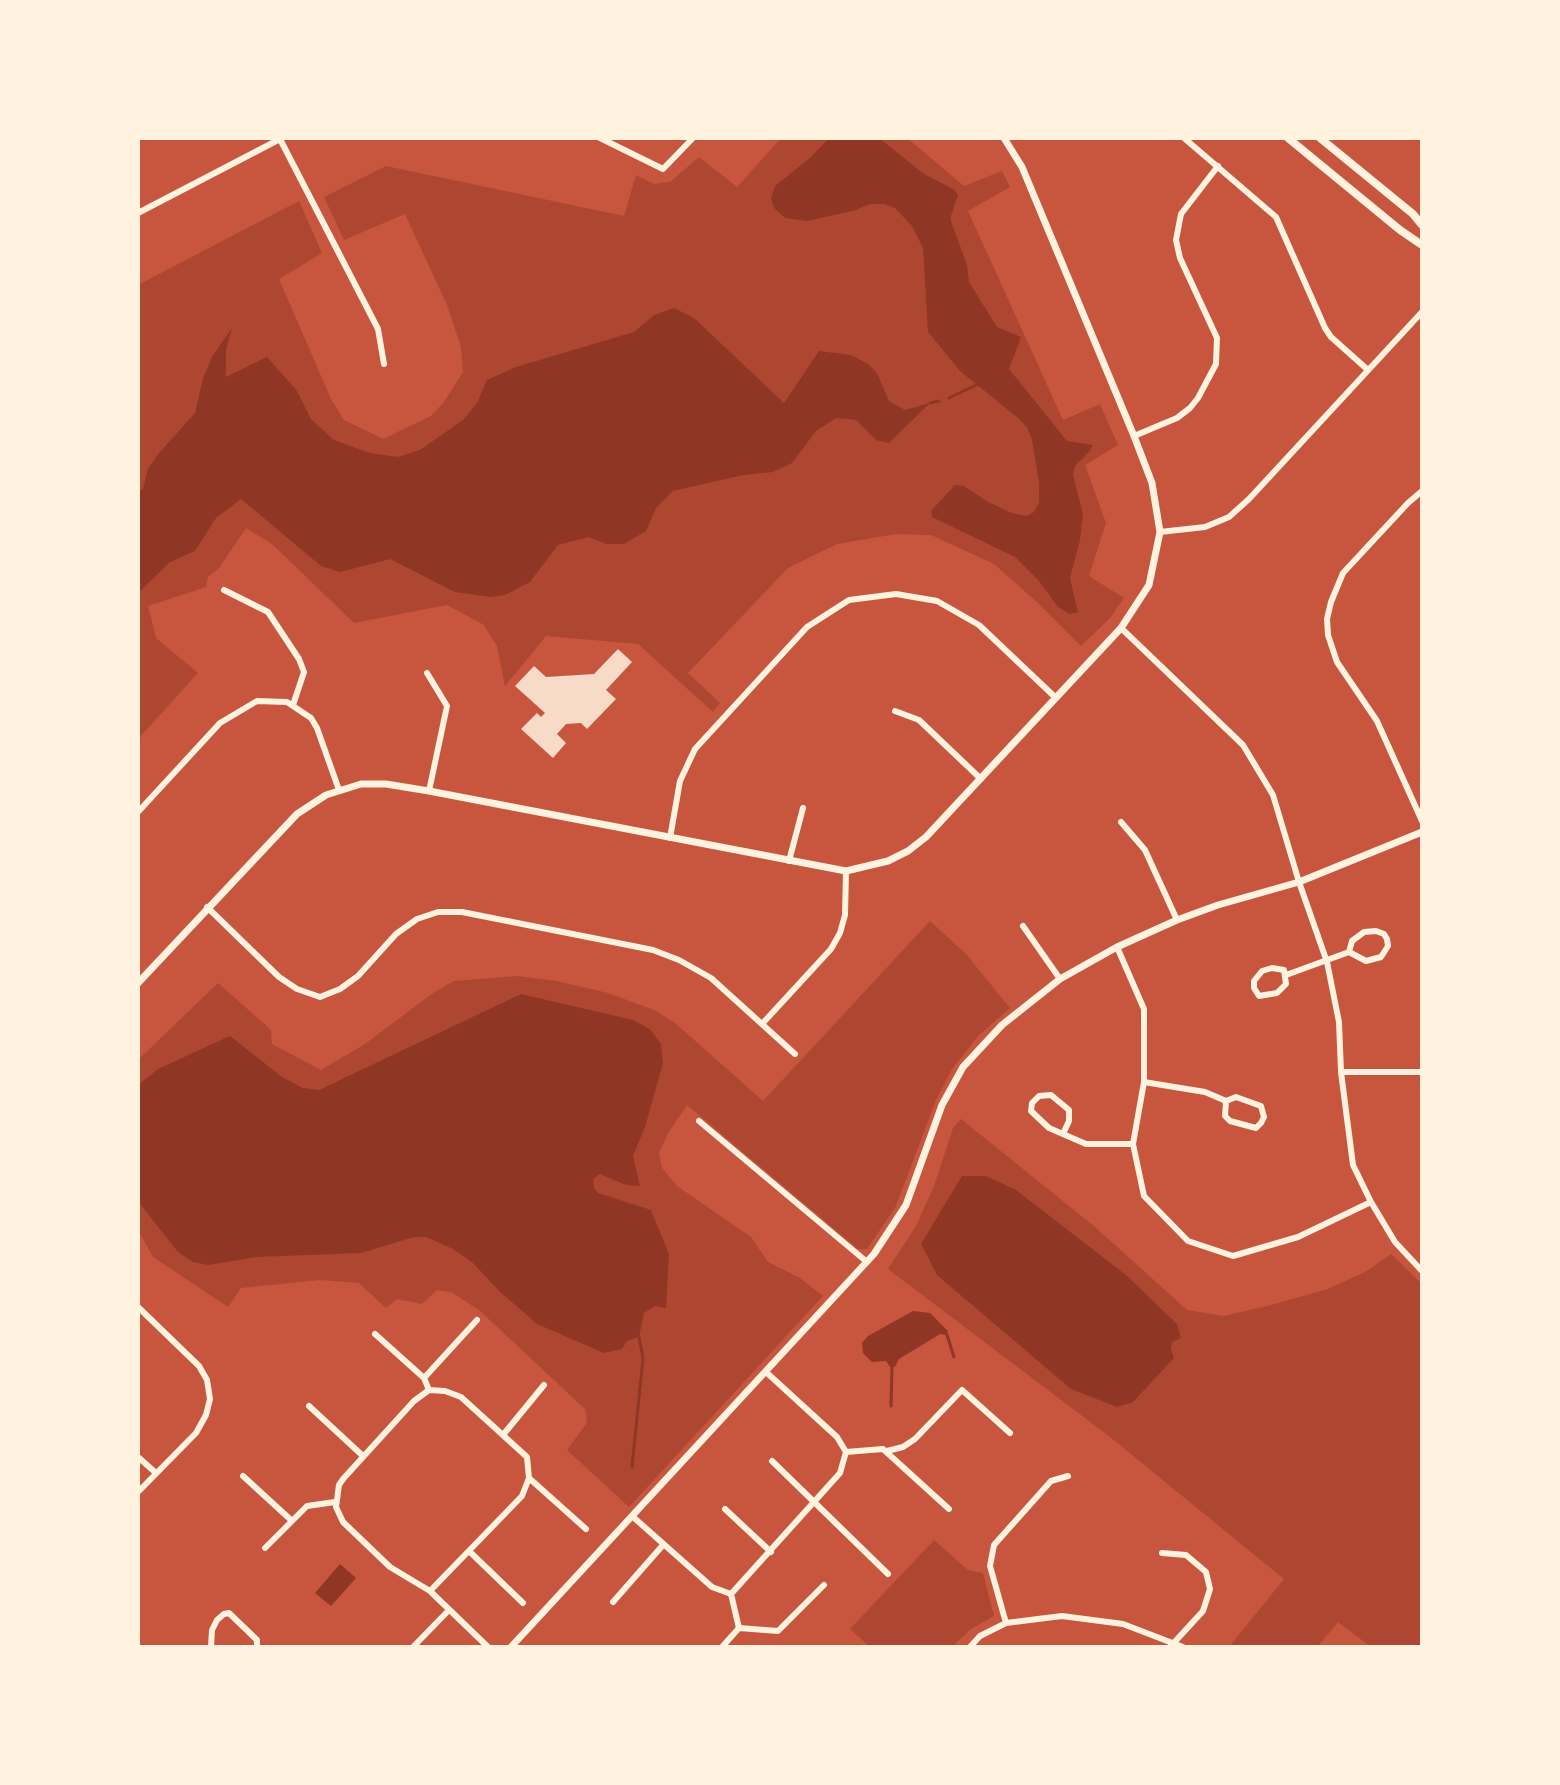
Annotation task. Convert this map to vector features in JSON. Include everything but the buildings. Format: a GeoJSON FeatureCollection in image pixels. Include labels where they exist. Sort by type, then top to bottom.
{"type":"FeatureCollection","features":[{"type":"Feature","properties":{"kind":"main road"},"geometry":{"type":"LineString","coordinates":[[1288,138],[1422,245]]}},
{"type":"Feature","properties":{"kind":"main road"},"geometry":{"type":"LineString","coordinates":[[1320,138],[1413,214],[1422,225]]}},
{"type":"Feature","properties":{"kind":"street"},"geometry":{"type":"LineString","coordinates":[[600,138],[663,169],[693,138]]}},
{"type":"Feature","properties":{"kind":"street"},"geometry":{"type":"LineString","coordinates":[[138,983],[297,814],[316,800],[339,790],[374,783],[846,871],[875,866],[908,851],[933,830],[1121,628],[1149,585],[1160,532],[1152,483],[1134,436],[1022,167],[1004,138]]}},
{"type":"Feature","properties":{"kind":"street"},"geometry":{"type":"LineString","coordinates":[[1184,138],[1276,217],[1325,328],[1368,370]]}},
{"type":"Feature","properties":{"kind":"street"},"geometry":{"type":"LineString","coordinates":[[138,213],[281,139],[378,329],[384,364]]}},
{"type":"Feature","properties":{"kind":"street"},"geometry":{"type":"LineString","coordinates":[[1134,436],[1177,418],[1190,408],[1216,364],[1217,338],[1180,258],[1176,240],[1181,214],[1218,166]]}},
{"type":"Feature","properties":{"kind":"street"},"geometry":{"type":"LineString","coordinates":[[1160,532],[1205,527],[1229,517],[1422,312]]}},
{"type":"Feature","properties":{"kind":"street"},"geometry":{"type":"LineString","coordinates":[[1422,491],[1343,573],[1327,619],[1328,635],[1337,662],[1377,721],[1422,821]]}},
{"type":"Feature","properties":{"kind":"street"},"geometry":{"type":"LineString","coordinates":[[224,590],[268,612],[299,659],[304,672],[293,705]]}},
{"type":"Feature","properties":{"kind":"street"},"geometry":{"type":"LineString","coordinates":[[670,838],[680,781],[695,749],[807,627],[849,600],[896,594],[937,601],[979,625],[1056,698]]}},
{"type":"Feature","properties":{"kind":"street"},"geometry":{"type":"LineString","coordinates":[[1121,628],[1243,745],[1273,795],[1327,962],[1339,1022],[1341,1072],[1353,1165],[1395,1242],[1422,1271]]}},
{"type":"Feature","properties":{"kind":"street"},"geometry":{"type":"LineString","coordinates":[[427,673],[447,706],[429,791]]}},
{"type":"Feature","properties":{"kind":"street"},"geometry":{"type":"LineString","coordinates":[[138,812],[220,723],[257,701],[293,705],[311,718],[339,790]]}},
{"type":"Feature","properties":{"kind":"street"},"geometry":{"type":"LineString","coordinates":[[895,711],[919,720],[981,779]]}},
{"type":"Feature","properties":{"kind":"street"},"geometry":{"type":"LineString","coordinates":[[789,861],[803,808]]}},
{"type":"Feature","properties":{"kind":"street"},"geometry":{"type":"LineString","coordinates":[[1121,822],[1145,850],[1177,920]]}},
{"type":"Feature","properties":{"kind":"street"},"geometry":{"type":"LineString","coordinates":[[511,1647],[867,1262],[906,1205],[942,1105],[963,1067],[1002,1025],[1060,979],[1117,947],[1177,920],[1299,882],[1422,832]]}},
{"type":"Feature","properties":{"kind":"street"},"geometry":{"type":"LineString","coordinates":[[762,1024],[831,949],[840,933],[845,915],[846,871]]}},
{"type":"Feature","properties":{"kind":"street"},"geometry":{"type":"LineString","coordinates":[[207,907],[279,977],[297,989],[320,997],[340,989],[358,976],[396,934],[417,919],[438,912],[462,912],[668,955],[711,978],[795,1054]]}},
{"type":"Feature","properties":{"kind":"street"},"geometry":{"type":"LineString","coordinates":[[1023,926],[1060,979]]}},
{"type":"Feature","properties":{"kind":"street"},"geometry":{"type":"LineString","coordinates":[[1376,931],[1387,939],[1388,946],[1381,957],[1366,961],[1349,952],[1352,941],[1364,932],[1376,931]]}},
{"type":"Feature","properties":{"kind":"street"},"geometry":{"type":"LineString","coordinates":[[1117,947],[1144,1009],[1144,1082],[1133,1144],[1144,1196],[1188,1241],[1233,1256],[1298,1237],[1371,1202]]}},
{"type":"Feature","properties":{"kind":"street"},"geometry":{"type":"LineString","coordinates":[[1286,975],[1349,952]]}},
{"type":"Feature","properties":{"kind":"street"},"geometry":{"type":"LineString","coordinates":[[1278,968],[1284,970],[1286,975],[1286,984],[1277,993],[1259,996],[1254,988],[1254,981],[1262,971],[1278,968]]}},
{"type":"Feature","properties":{"kind":"street"},"geometry":{"type":"LineString","coordinates":[[1341,1072],[1422,1072]]}},
{"type":"Feature","properties":{"kind":"street"},"geometry":{"type":"LineString","coordinates":[[1144,1082],[1205,1092],[1226,1101],[1236,1097],[1261,1106],[1264,1117],[1261,1123],[1256,1128],[1230,1121],[1225,1116],[1226,1101]]}},
{"type":"Feature","properties":{"kind":"street"},"geometry":{"type":"LineString","coordinates":[[1063,1134],[1070,1117],[1067,1107],[1051,1095],[1039,1096],[1031,1105],[1033,1114],[1049,1128],[1086,1144],[1133,1144]]}},
{"type":"Feature","properties":{"kind":"street"},"geometry":{"type":"LineString","coordinates":[[699,1121],[867,1262]]}},
{"type":"Feature","properties":{"kind":"street"},"geometry":{"type":"LineString","coordinates":[[138,1307],[195,1360],[204,1372],[210,1390],[209,1405],[200,1428],[138,1492]]}},
{"type":"Feature","properties":{"kind":"street"},"geometry":{"type":"LineString","coordinates":[[424,1378],[477,1320]]}},
{"type":"Feature","properties":{"kind":"street"},"geometry":{"type":"LineString","coordinates":[[375,1334],[424,1378],[429,1390]]}},
{"type":"Feature","properties":{"kind":"street"},"geometry":{"type":"LineString","coordinates":[[731,1594],[840,1473],[846,1452],[837,1437],[766,1372]]}},
{"type":"Feature","properties":{"kind":"street"},"geometry":{"type":"LineString","coordinates":[[503,1435],[544,1385]]}},
{"type":"Feature","properties":{"kind":"street"},"geometry":{"type":"LineString","coordinates":[[430,1591],[522,1496],[529,1478],[527,1457],[461,1397],[445,1391],[429,1390],[414,1401],[363,1456],[339,1485],[335,1502],[338,1513],[350,1530],[390,1567],[430,1591],[488,1647]]}},
{"type":"Feature","properties":{"kind":"street"},"geometry":{"type":"LineString","coordinates":[[887,1451],[903,1447],[915,1439],[962,1390],[1010,1433]]}},
{"type":"Feature","properties":{"kind":"street"},"geometry":{"type":"LineString","coordinates":[[309,1406],[363,1456]]}},
{"type":"Feature","properties":{"kind":"street"},"geometry":{"type":"LineString","coordinates":[[846,1452],[887,1451],[949,1509]]}},
{"type":"Feature","properties":{"kind":"street"},"geometry":{"type":"LineString","coordinates":[[138,1457],[156,1473]]}},
{"type":"Feature","properties":{"kind":"street"},"geometry":{"type":"LineString","coordinates":[[772,1461],[888,1574]]}},
{"type":"Feature","properties":{"kind":"street"},"geometry":{"type":"LineString","coordinates":[[243,1476],[291,1520]]}},
{"type":"Feature","properties":{"kind":"street"},"geometry":{"type":"LineString","coordinates":[[1006,1623],[990,1566],[994,1545],[1051,1481],[1068,1476]]}},
{"type":"Feature","properties":{"kind":"street"},"geometry":{"type":"LineString","coordinates":[[529,1478],[586,1529]]}},
{"type":"Feature","properties":{"kind":"street"},"geometry":{"type":"LineString","coordinates":[[265,1548],[291,1520],[313,1503],[335,1502]]}},
{"type":"Feature","properties":{"kind":"street"},"geometry":{"type":"LineString","coordinates":[[725,1509],[771,1552]]}},
{"type":"Feature","properties":{"kind":"street"},"geometry":{"type":"LineString","coordinates":[[632,1516],[712,1587],[731,1594]]}},
{"type":"Feature","properties":{"kind":"street"},"geometry":{"type":"LineString","coordinates":[[613,1602],[663,1545]]}},
{"type":"Feature","properties":{"kind":"street"},"geometry":{"type":"LineString","coordinates":[[469,1551],[523,1603]]}},
{"type":"Feature","properties":{"kind":"street"},"geometry":{"type":"LineString","coordinates":[[1162,1553],[1186,1555],[1206,1572],[1210,1589],[1203,1611],[1172,1644]]}},
{"type":"Feature","properties":{"kind":"street"},"geometry":{"type":"LineString","coordinates":[[739,1628],[778,1631],[824,1585]]}},
{"type":"Feature","properties":{"kind":"street"},"geometry":{"type":"LineString","coordinates":[[731,1594],[739,1628]]}},
{"type":"Feature","properties":{"kind":"street"},"geometry":{"type":"LineString","coordinates":[[413,1647],[449,1610]]}},
{"type":"Feature","properties":{"kind":"street"},"geometry":{"type":"LineString","coordinates":[[211,1647],[212,1630],[217,1620],[229,1613],[257,1640],[257,1647]]}},
{"type":"Feature","properties":{"kind":"street"},"geometry":{"type":"LineString","coordinates":[[970,1647],[980,1636],[1006,1623],[1062,1616],[1123,1624],[1183,1647]]}},
{"type":"Feature","properties":{"kind":"street"},"geometry":{"type":"LineString","coordinates":[[722,1647],[739,1628]]}},
{"type":"Feature","properties":{"kind":"shaded area"},"geometry":{"type":"Polygon","coordinates":[[[781,138],[907,138],[964,186],[1002,171],[1010,187],[968,211],[1063,420],[1100,404],[1118,445],[1085,465],[1106,523],[1089,576],[1124,598],[1110,618],[1081,646],[994,564],[931,535],[896,534],[837,544],[788,568],[688,673],[720,703],[713,712],[638,644],[546,636],[505,686],[497,646],[484,625],[447,605],[354,623],[272,544],[246,528],[219,568],[208,577],[206,587],[148,606],[156,638],[198,673],[138,739],[138,285],[299,201],[322,253],[279,279],[331,399],[344,420],[383,439],[431,416],[444,402],[463,372],[461,347],[447,305],[405,214],[344,240],[324,197],[386,166],[624,216],[636,175],[654,184],[670,182],[699,157],[737,187],[781,138]]]}},
{"type":"Feature","properties":{"kind":"shaded area"},"geometry":{"type":"Polygon","coordinates":[[[829,138],[879,138],[924,174],[955,190],[958,195],[951,221],[967,265],[969,282],[997,327],[1021,337],[1009,369],[1067,441],[1093,445],[1075,466],[1073,475],[1083,514],[1070,578],[1078,612],[1070,614],[1058,607],[1039,581],[1015,557],[932,517],[931,511],[955,485],[964,486],[1012,513],[1027,516],[1034,512],[1039,503],[1039,483],[1032,440],[1027,427],[960,371],[928,332],[923,248],[912,226],[895,208],[870,204],[807,221],[785,218],[774,208],[771,198],[775,186],[829,138]]]}},
{"type":"Feature","properties":{"kind":"shaded area"},"geometry":{"type":"Polygon","coordinates":[[[674,308],[694,318],[784,403],[819,351],[851,355],[868,364],[877,373],[889,401],[905,410],[930,403],[889,443],[876,440],[856,420],[836,418],[816,431],[792,463],[773,472],[743,475],[673,491],[656,508],[646,531],[624,544],[606,544],[589,537],[558,545],[530,582],[505,595],[490,597],[455,592],[390,559],[340,572],[321,566],[241,499],[216,518],[195,551],[170,562],[138,593],[138,491],[143,489],[148,469],[159,453],[195,413],[203,378],[213,355],[232,328],[226,350],[226,377],[267,357],[297,391],[311,419],[334,440],[370,453],[398,457],[420,450],[463,420],[477,403],[487,380],[516,367],[634,332],[654,315],[674,308]]]}},
{"type":"Feature","properties":{"kind":"shaded area"},"geometry":{"type":"Polygon","coordinates":[[[930,921],[966,954],[1010,1008],[979,1035],[952,1069],[936,1100],[895,1208],[867,1249],[858,1249],[687,1105],[668,1133],[659,1153],[662,1168],[677,1186],[751,1237],[768,1262],[800,1278],[823,1296],[629,1507],[567,1450],[587,1423],[585,1409],[479,1310],[451,1292],[437,1290],[422,1304],[397,1299],[386,1308],[359,1283],[320,1280],[241,1288],[228,1307],[153,1257],[138,1230],[138,1060],[218,983],[271,1030],[272,1044],[321,1070],[365,1044],[454,981],[517,976],[557,981],[608,993],[654,1010],[675,1023],[763,1101],[930,921]]]}},
{"type":"Feature","properties":{"kind":"shaded area"},"geometry":{"type":"Polygon","coordinates":[[[521,994],[633,1020],[650,1029],[661,1044],[663,1063],[645,1127],[633,1156],[640,1186],[626,1185],[600,1174],[593,1179],[598,1193],[651,1210],[669,1254],[666,1308],[655,1306],[644,1313],[639,1337],[627,1341],[622,1349],[604,1353],[537,1324],[473,1263],[453,1249],[426,1237],[414,1237],[361,1253],[257,1257],[208,1265],[193,1262],[178,1252],[141,1205],[138,1199],[138,1085],[158,1069],[230,1036],[282,1077],[303,1088],[319,1090],[521,994]]]}},
{"type":"Feature","properties":{"kind":"shaded area"},"geometry":{"type":"Polygon","coordinates":[[[961,1119],[1095,1227],[1187,1310],[1224,1316],[1271,1305],[1328,1289],[1367,1271],[1391,1254],[1422,1284],[1422,1647],[1371,1647],[1338,1622],[1317,1647],[1229,1647],[1284,1579],[1110,1437],[888,1269],[916,1226],[934,1186],[953,1128],[961,1119]]]}},
{"type":"Feature","properties":{"kind":"shaded area"},"geometry":{"type":"Polygon","coordinates":[[[962,1176],[986,1176],[1016,1190],[1126,1275],[1177,1324],[1181,1338],[1172,1342],[1174,1358],[1133,1402],[1117,1407],[1071,1389],[937,1275],[921,1244],[962,1176]]]}},
{"type":"Feature","properties":{"kind":"shaded area"},"geometry":{"type":"Polygon","coordinates":[[[913,1311],[930,1313],[948,1331],[947,1335],[940,1334],[899,1359],[895,1367],[890,1367],[886,1361],[872,1362],[863,1353],[862,1343],[868,1336],[913,1311]]]}},
{"type":"Feature","properties":{"kind":"shaded area"},"geometry":{"type":"Polygon","coordinates":[[[934,1540],[968,1570],[983,1573],[994,1616],[971,1629],[952,1647],[870,1647],[850,1629],[934,1540]]]}},
{"type":"Feature","properties":{"kind":"shaded area"},"geometry":{"type":"Polygon","coordinates":[[[340,1564],[356,1578],[331,1606],[315,1593],[340,1564]]]}},
{"type":"Feature","properties":{"kind":"waterway"},"geometry":{"type":"LineString","coordinates":[[949,398],[976,385]]}},
{"type":"Feature","properties":{"kind":"waterway"},"geometry":{"type":"LineString","coordinates":[[930,403],[939,401]]}},
{"type":"Feature","properties":{"kind":"waterway"},"geometry":{"type":"LineString","coordinates":[[947,1335],[954,1357]]}},
{"type":"Feature","properties":{"kind":"waterway"},"geometry":{"type":"LineString","coordinates":[[632,1467],[643,1358],[639,1337]]}},
{"type":"Feature","properties":{"kind":"waterway"},"geometry":{"type":"LineString","coordinates":[[891,1406],[892,1367]]}}]}
